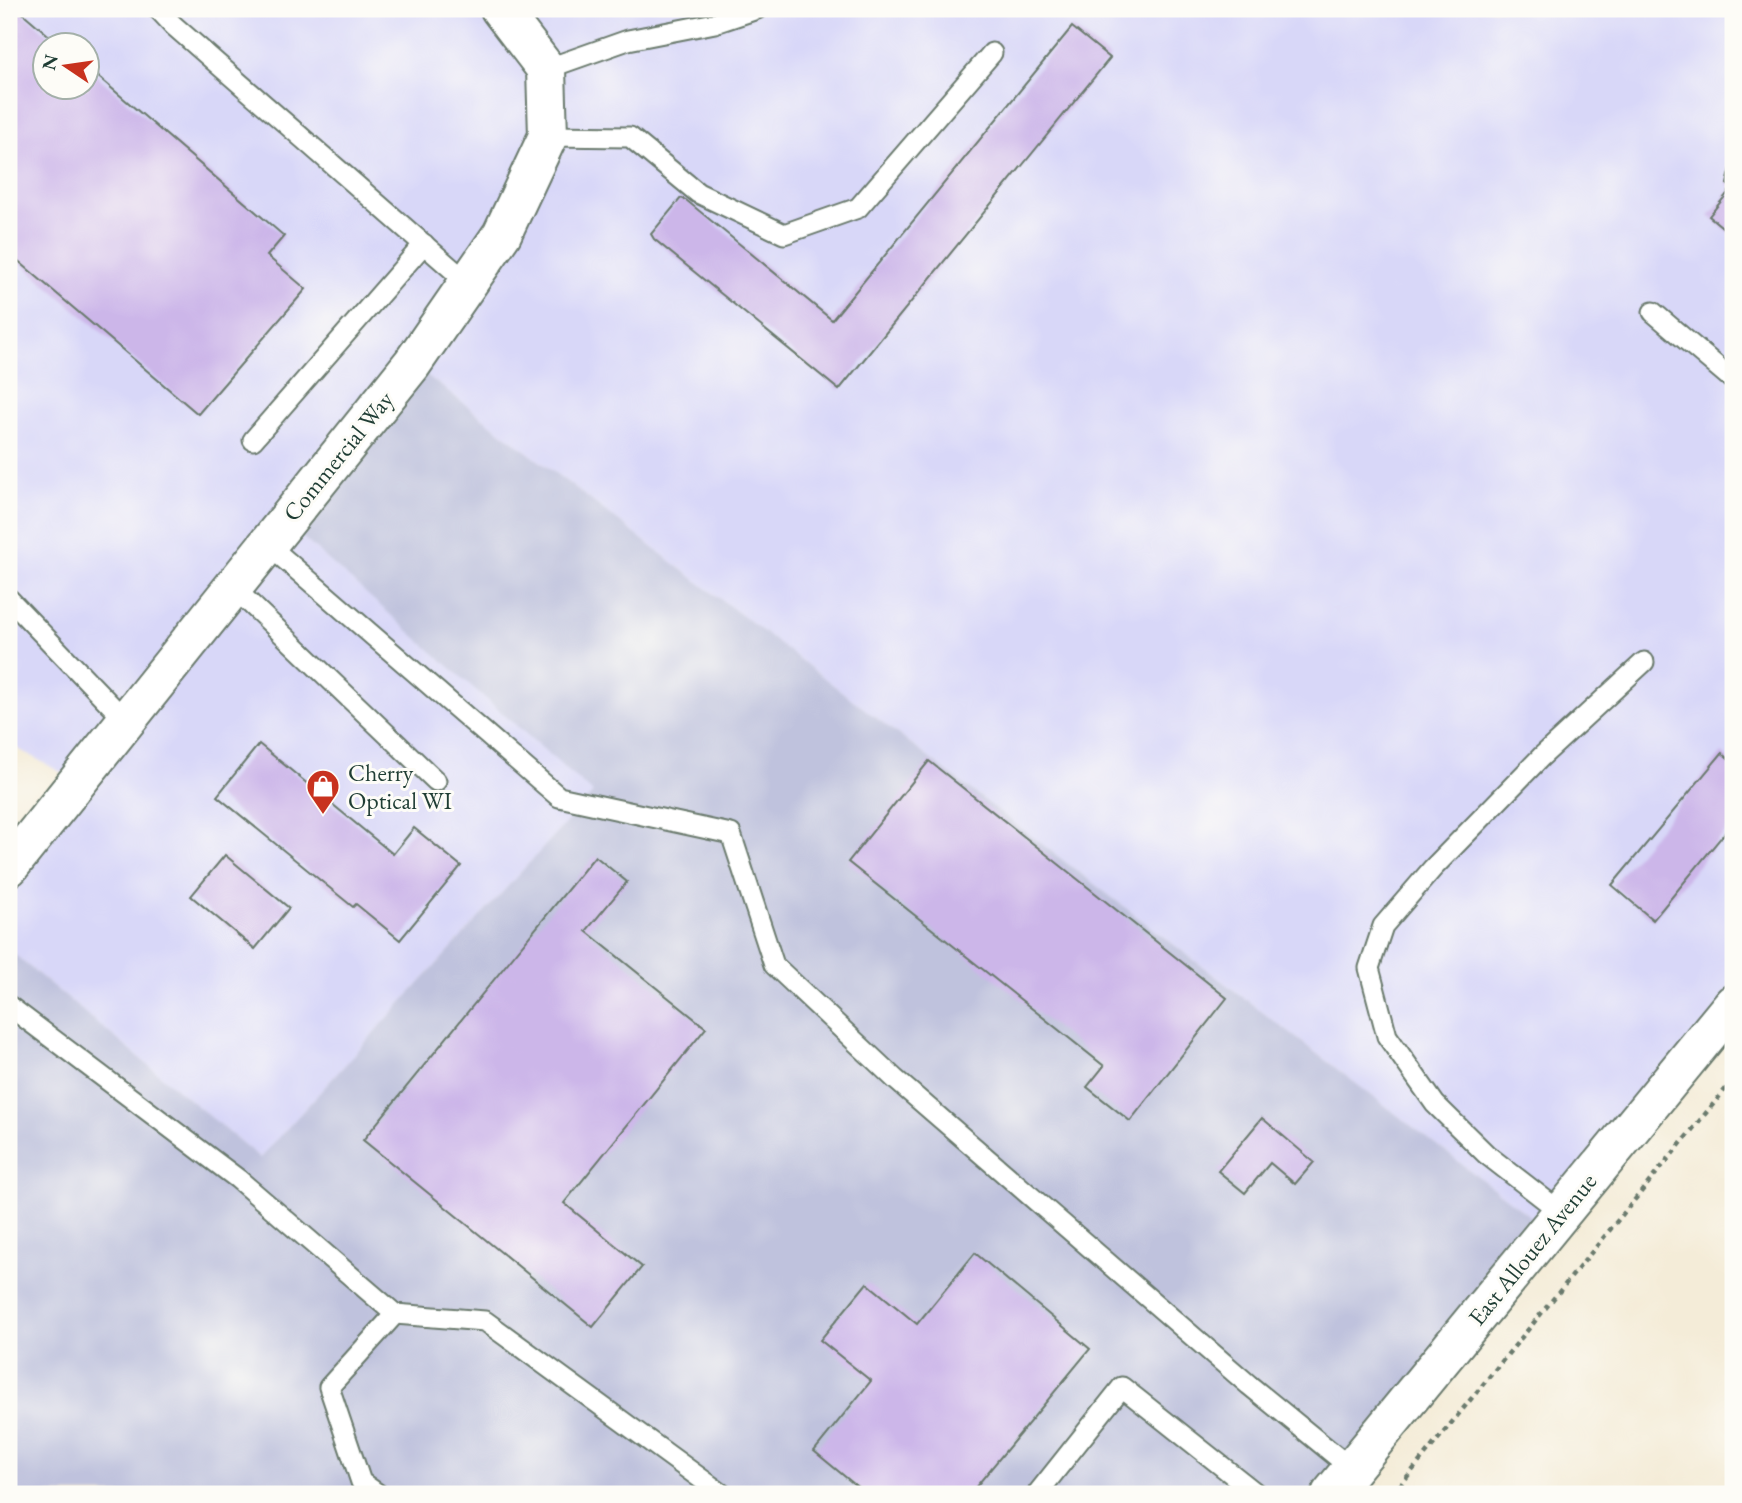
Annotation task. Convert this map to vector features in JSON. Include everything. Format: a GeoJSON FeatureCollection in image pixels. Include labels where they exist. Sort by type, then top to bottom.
{"type":"FeatureCollection","features":[{"type":"Feature","properties":{"kind":"street"},"geometry":{"type":"LineString","coordinates":[[500,9],[546,69]]}},
{"type":"Feature","properties":{"kind":"street","name":"Commercial Way"},"geometry":{"type":"LineString","coordinates":[[9,867],[412,364],[502,234],[548,136],[546,69]]}},
{"type":"Feature","properties":{"kind":"street","name":"East Allouez Avenue"},"geometry":{"type":"LineString","coordinates":[[1342,1482],[1733,1004]]}},
{"type":"Feature","properties":{"kind":"lane"},"geometry":{"type":"LineString","coordinates":[[158,9],[468,283]]}},
{"type":"Feature","properties":{"kind":"lane"},"geometry":{"type":"LineString","coordinates":[[546,69],[628,40],[715,23],[757,9]]}},
{"type":"Feature","properties":{"kind":"lane"},"geometry":{"type":"LineString","coordinates":[[548,136],[630,137],[698,193],[784,233],[858,208],[992,53]]}},
{"type":"Feature","properties":{"kind":"lane"},"geometry":{"type":"LineString","coordinates":[[253,440],[424,244]]}},
{"type":"Feature","properties":{"kind":"lane"},"geometry":{"type":"LineString","coordinates":[[1653,312],[1733,380]]}},
{"type":"Feature","properties":{"kind":"lane"},"geometry":{"type":"LineString","coordinates":[[267,544],[559,797],[731,834],[774,965],[895,1079],[1249,1385],[1342,1482]]}},
{"type":"Feature","properties":{"kind":"lane"},"geometry":{"type":"LineString","coordinates":[[233,587],[436,781]]}},
{"type":"Feature","properties":{"kind":"lane"},"geometry":{"type":"LineString","coordinates":[[9,599],[126,721]]}},
{"type":"Feature","properties":{"kind":"lane"},"geometry":{"type":"LineString","coordinates":[[1562,1213],[1486,1154],[1435,1104],[1387,1036],[1369,968],[1383,926],[1433,868],[1541,757],[1644,662]]}},
{"type":"Feature","properties":{"kind":"lane"},"geometry":{"type":"LineString","coordinates":[[9,1006],[238,1179],[395,1314],[485,1321],[722,1494]]}},
{"type":"Feature","properties":{"kind":"lane"},"geometry":{"type":"LineString","coordinates":[[378,1494],[361,1482],[329,1387],[395,1314]]}},
{"type":"Feature","properties":{"kind":"lane"},"geometry":{"type":"LineString","coordinates":[[1037,1494],[1122,1387],[1256,1494]]}},
{"type":"Feature","properties":{"kind":"path"},"geometry":{"type":"LineString","coordinates":[[1393,1494],[1733,1080]]}},
{"type":"Feature","properties":{"kind":"shaded area"},"geometry":{"type":"Polygon","coordinates":[[[9,9],[1733,9],[1733,1054],[1709,1034],[1548,1230],[412,364],[285,522],[594,792],[260,1158],[9,950],[9,867],[77,781],[9,744],[9,9]]]}},
{"type":"Feature","properties":{"kind":"shaded area"},"geometry":{"type":"Polygon","coordinates":[[[412,364],[1548,1230],[1331,1494],[9,1494],[9,950],[260,1158],[593,793],[285,522],[412,364]]]}},
{"type":"Feature","properties":{"kind":"building"},"geometry":{"type":"Polygon","coordinates":[[[9,9],[18,9],[45,32],[32,32],[32,102],[102,102],[102,80],[284,236],[267,256],[306,289],[198,414],[9,253],[9,9]]]}},
{"type":"Feature","properties":{"kind":"building"},"geometry":{"type":"Polygon","coordinates":[[[1072,27],[1110,58],[839,390],[651,234],[681,198],[686,200],[832,320],[1072,27]]]}},
{"type":"Feature","properties":{"kind":"building"},"geometry":{"type":"Polygon","coordinates":[[[1732,164],[1733,236],[1709,216],[1732,188],[1727,184],[1732,164]]]}},
{"type":"Feature","properties":{"kind":"building"},"geometry":{"type":"Polygon","coordinates":[[[259,744],[393,854],[414,828],[461,866],[400,940],[356,904],[353,907],[217,796],[259,744]]]}},
{"type":"Feature","properties":{"kind":"building"},"geometry":{"type":"Polygon","coordinates":[[[1722,753],[1733,762],[1733,823],[1653,920],[1612,885],[1722,753]]]}},
{"type":"Feature","properties":{"kind":"building"},"geometry":{"type":"Polygon","coordinates":[[[929,761],[1227,998],[1130,1121],[1087,1087],[1104,1066],[848,862],[929,761]]]}},
{"type":"Feature","properties":{"kind":"building"},"geometry":{"type":"Polygon","coordinates":[[[225,855],[289,908],[255,949],[191,896],[225,855]]]}},
{"type":"Feature","properties":{"kind":"building"},"geometry":{"type":"Polygon","coordinates":[[[595,856],[627,882],[586,931],[706,1028],[564,1203],[642,1267],[593,1327],[363,1140],[595,856]]]}},
{"type":"Feature","properties":{"kind":"building"},"geometry":{"type":"Polygon","coordinates":[[[1262,1118],[1314,1162],[1295,1184],[1270,1163],[1245,1193],[1218,1171],[1262,1118]]]}},
{"type":"Feature","properties":{"kind":"building"},"geometry":{"type":"Polygon","coordinates":[[[975,1253],[1090,1349],[970,1494],[866,1494],[814,1451],[871,1381],[820,1340],[867,1283],[917,1324],[975,1253]]]}},
{"type":"Feature","properties":{"kind":"place","name":"Cherry Optical WI"},"geometry":{"type":"Point","coordinates":[323,816]}}]}
